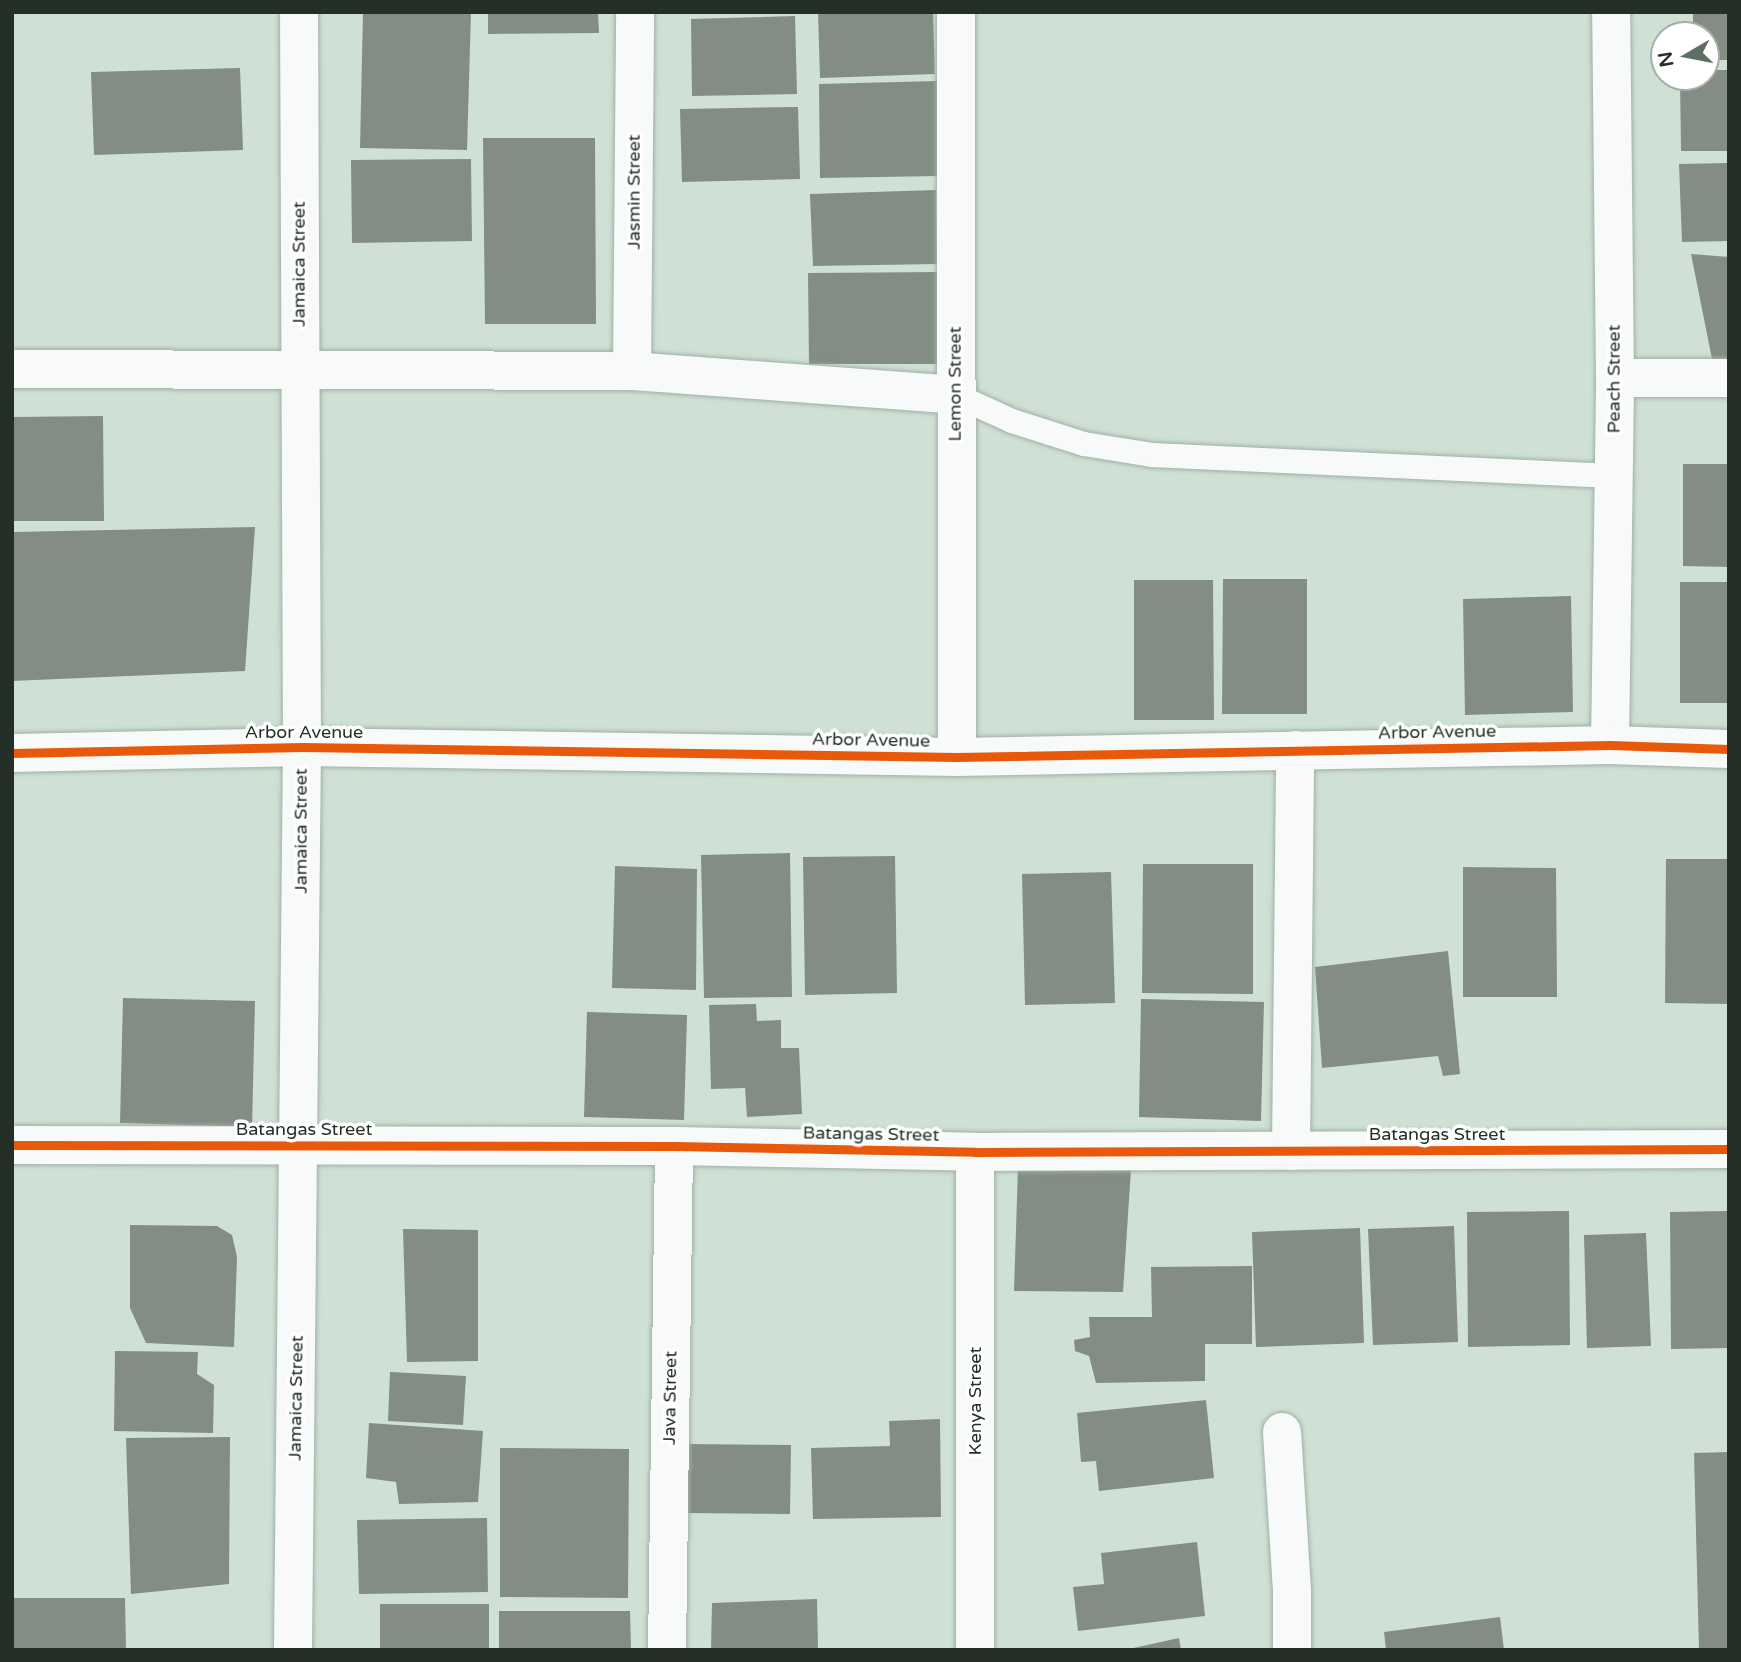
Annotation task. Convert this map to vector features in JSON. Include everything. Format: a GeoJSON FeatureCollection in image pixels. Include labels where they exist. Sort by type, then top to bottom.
{"type":"FeatureCollection","features":[{"type":"Feature","properties":{"kind":"street","name":"Jamaica Street"},"geometry":{"type":"LineString","coordinates":[[293,1650],[302,747],[299,12]]}},
{"type":"Feature","properties":{"kind":"street","name":"Jasmin Street"},"geometry":{"type":"LineString","coordinates":[[632,371],[635,12]]}},
{"type":"Feature","properties":{"kind":"street","name":"Lemon Street"},"geometry":{"type":"LineString","coordinates":[[956,12],[957,757]]}},
{"type":"Feature","properties":{"kind":"street","name":"Peach Street"},"geometry":{"type":"LineString","coordinates":[[1610,745],[1615,377],[1611,12]]}},
{"type":"Feature","properties":{"kind":"street"},"geometry":{"type":"LineString","coordinates":[[12,369],[632,371],[955,395]]}},
{"type":"Feature","properties":{"kind":"street"},"geometry":{"type":"LineString","coordinates":[[1615,377],[1729,378]]}},
{"type":"Feature","properties":{"kind":"street","name":"Arbor Avenue"},"geometry":{"type":"LineString","coordinates":[[12,753],[302,747],[957,757],[1610,745],[1729,749]]}},
{"type":"Feature","properties":{"kind":"street"},"geometry":{"type":"LineString","coordinates":[[1291,1151],[1296,750]]}},
{"type":"Feature","properties":{"kind":"street","name":"Batangas Street"},"geometry":{"type":"LineString","coordinates":[[12,1145],[674,1146],[975,1152],[1729,1149]]}},
{"type":"Feature","properties":{"kind":"street","name":"Java Street"},"geometry":{"type":"LineString","coordinates":[[667,1650],[674,1146]]}},
{"type":"Feature","properties":{"kind":"street","name":"Kenya Street"},"geometry":{"type":"LineString","coordinates":[[975,1152],[975,1650]]}},
{"type":"Feature","properties":{"kind":"street"},"geometry":{"type":"LineString","coordinates":[[1282,1432],[1293,1590],[1292,1650]]}},
{"type":"Feature","properties":{"kind":"lane"},"geometry":{"type":"LineString","coordinates":[[955,395],[1012,421],[1084,444],[1153,455],[1613,476]]}},
{"type":"Feature","properties":{"kind":"building"},"geometry":{"type":"Polygon","coordinates":[[[363,12],[471,12],[467,150],[360,148],[363,12]]]}},
{"type":"Feature","properties":{"kind":"building"},"geometry":{"type":"Polygon","coordinates":[[[488,12],[598,12],[599,33],[488,34],[488,12]]]}},
{"type":"Feature","properties":{"kind":"building"},"geometry":{"type":"Polygon","coordinates":[[[818,12],[933,12],[935,74],[820,78],[818,12]]]}},
{"type":"Feature","properties":{"kind":"building"},"geometry":{"type":"Polygon","coordinates":[[[1693,12],[1729,12],[1729,60],[1720,60],[1720,21],[1693,21],[1693,12]]]}},
{"type":"Feature","properties":{"kind":"building"},"geometry":{"type":"Polygon","coordinates":[[[795,16],[797,94],[692,96],[691,19],[795,16]]]}},
{"type":"Feature","properties":{"kind":"building"},"geometry":{"type":"Polygon","coordinates":[[[240,68],[243,150],[94,155],[91,72],[240,68]]]}},
{"type":"Feature","properties":{"kind":"building"},"geometry":{"type":"Polygon","coordinates":[[[1720,70],[1729,70],[1729,151],[1681,151],[1680,91],[1720,91],[1720,70]]]}},
{"type":"Feature","properties":{"kind":"building"},"geometry":{"type":"Polygon","coordinates":[[[937,81],[938,176],[820,178],[819,84],[937,81]]]}},
{"type":"Feature","properties":{"kind":"building"},"geometry":{"type":"Polygon","coordinates":[[[798,107],[800,179],[682,182],[680,109],[798,107]]]}},
{"type":"Feature","properties":{"kind":"building"},"geometry":{"type":"Polygon","coordinates":[[[483,138],[595,138],[596,324],[485,324],[483,138]]]}},
{"type":"Feature","properties":{"kind":"building"},"geometry":{"type":"Polygon","coordinates":[[[471,159],[472,241],[352,243],[351,160],[471,159]]]}},
{"type":"Feature","properties":{"kind":"building"},"geometry":{"type":"Polygon","coordinates":[[[1729,163],[1729,241],[1682,242],[1679,164],[1729,163]]]}},
{"type":"Feature","properties":{"kind":"building"},"geometry":{"type":"Polygon","coordinates":[[[936,190],[937,264],[813,266],[810,194],[936,190]]]}},
{"type":"Feature","properties":{"kind":"building"},"geometry":{"type":"Polygon","coordinates":[[[1691,254],[1729,257],[1729,360],[1712,359],[1691,254]]]}},
{"type":"Feature","properties":{"kind":"building"},"geometry":{"type":"Polygon","coordinates":[[[939,272],[940,364],[809,364],[808,273],[939,272]]]}},
{"type":"Feature","properties":{"kind":"building"},"geometry":{"type":"Polygon","coordinates":[[[103,416],[104,521],[12,521],[12,417],[103,416]]]}},
{"type":"Feature","properties":{"kind":"building"},"geometry":{"type":"Polygon","coordinates":[[[1683,464],[1729,464],[1729,567],[1683,566],[1683,464]]]}},
{"type":"Feature","properties":{"kind":"building"},"geometry":{"type":"Polygon","coordinates":[[[255,527],[245,671],[12,681],[14,532],[255,527]]]}},
{"type":"Feature","properties":{"kind":"building"},"geometry":{"type":"Polygon","coordinates":[[[1223,579],[1307,579],[1307,714],[1222,714],[1223,579]]]}},
{"type":"Feature","properties":{"kind":"building"},"geometry":{"type":"Polygon","coordinates":[[[1134,580],[1213,580],[1214,720],[1134,720],[1134,580]]]}},
{"type":"Feature","properties":{"kind":"building"},"geometry":{"type":"Polygon","coordinates":[[[1680,582],[1729,582],[1729,703],[1680,703],[1680,582]]]}},
{"type":"Feature","properties":{"kind":"building"},"geometry":{"type":"Polygon","coordinates":[[[1571,596],[1573,712],[1465,715],[1463,599],[1571,596]]]}},
{"type":"Feature","properties":{"kind":"building"},"geometry":{"type":"Polygon","coordinates":[[[790,853],[792,997],[704,998],[701,855],[790,853]]]}},
{"type":"Feature","properties":{"kind":"building"},"geometry":{"type":"Polygon","coordinates":[[[895,856],[897,993],[805,995],[803,857],[895,856]]]}},
{"type":"Feature","properties":{"kind":"building"},"geometry":{"type":"Polygon","coordinates":[[[1666,859],[1729,859],[1729,1004],[1665,1003],[1666,859]]]}},
{"type":"Feature","properties":{"kind":"building"},"geometry":{"type":"Polygon","coordinates":[[[1143,864],[1253,864],[1253,994],[1142,993],[1143,864]]]}},
{"type":"Feature","properties":{"kind":"building"},"geometry":{"type":"Polygon","coordinates":[[[615,866],[697,869],[696,990],[612,988],[615,866]]]}},
{"type":"Feature","properties":{"kind":"building"},"geometry":{"type":"Polygon","coordinates":[[[1463,867],[1556,868],[1557,997],[1463,997],[1463,867]]]}},
{"type":"Feature","properties":{"kind":"building"},"geometry":{"type":"Polygon","coordinates":[[[1111,872],[1115,1003],[1025,1005],[1022,874],[1111,872]]]}},
{"type":"Feature","properties":{"kind":"building"},"geometry":{"type":"Polygon","coordinates":[[[1448,951],[1460,1074],[1443,1076],[1438,1056],[1322,1068],[1315,967],[1448,951]]]}},
{"type":"Feature","properties":{"kind":"building"},"geometry":{"type":"Polygon","coordinates":[[[123,998],[255,1001],[252,1127],[120,1123],[123,998]]]}},
{"type":"Feature","properties":{"kind":"building"},"geometry":{"type":"Polygon","coordinates":[[[1141,999],[1264,1002],[1261,1121],[1139,1117],[1141,999]]]}},
{"type":"Feature","properties":{"kind":"building"},"geometry":{"type":"Polygon","coordinates":[[[756,1004],[757,1021],[781,1020],[781,1048],[799,1048],[802,1114],[747,1117],[745,1088],[711,1089],[709,1005],[756,1004]]]}},
{"type":"Feature","properties":{"kind":"building"},"geometry":{"type":"Polygon","coordinates":[[[587,1012],[687,1015],[684,1120],[584,1117],[587,1012]]]}},
{"type":"Feature","properties":{"kind":"building"},"geometry":{"type":"Polygon","coordinates":[[[1018,1167],[1131,1169],[1123,1292],[1014,1291],[1018,1167]]]}},
{"type":"Feature","properties":{"kind":"building"},"geometry":{"type":"Polygon","coordinates":[[[1569,1211],[1570,1345],[1468,1347],[1467,1212],[1569,1211]]]}},
{"type":"Feature","properties":{"kind":"building"},"geometry":{"type":"Polygon","coordinates":[[[1729,1211],[1729,1348],[1671,1349],[1670,1212],[1729,1211]]]}},
{"type":"Feature","properties":{"kind":"building"},"geometry":{"type":"Polygon","coordinates":[[[130,1225],[217,1226],[232,1235],[237,1257],[234,1347],[146,1343],[130,1308],[130,1225]]]}},
{"type":"Feature","properties":{"kind":"building"},"geometry":{"type":"Polygon","coordinates":[[[1454,1226],[1458,1342],[1373,1345],[1368,1229],[1454,1226]]]}},
{"type":"Feature","properties":{"kind":"building"},"geometry":{"type":"Polygon","coordinates":[[[1360,1228],[1364,1343],[1256,1347],[1252,1232],[1360,1228]]]}},
{"type":"Feature","properties":{"kind":"building"},"geometry":{"type":"Polygon","coordinates":[[[403,1229],[478,1230],[478,1361],[407,1362],[403,1229]]]}},
{"type":"Feature","properties":{"kind":"building"},"geometry":{"type":"Polygon","coordinates":[[[1646,1233],[1651,1346],[1587,1348],[1584,1235],[1646,1233]]]}},
{"type":"Feature","properties":{"kind":"building"},"geometry":{"type":"Polygon","coordinates":[[[1252,1266],[1252,1344],[1205,1344],[1205,1381],[1096,1383],[1089,1356],[1075,1351],[1074,1340],[1090,1337],[1089,1317],[1152,1317],[1151,1267],[1252,1266]]]}},
{"type":"Feature","properties":{"kind":"building"},"geometry":{"type":"Polygon","coordinates":[[[115,1351],[198,1352],[197,1374],[214,1385],[213,1433],[114,1431],[115,1351]]]}},
{"type":"Feature","properties":{"kind":"building"},"geometry":{"type":"Polygon","coordinates":[[[390,1372],[466,1376],[463,1425],[388,1421],[390,1372]]]}},
{"type":"Feature","properties":{"kind":"building"},"geometry":{"type":"Polygon","coordinates":[[[1206,1400],[1214,1478],[1099,1491],[1096,1461],[1081,1462],[1077,1413],[1206,1400]]]}},
{"type":"Feature","properties":{"kind":"building"},"geometry":{"type":"Polygon","coordinates":[[[940,1419],[941,1517],[813,1519],[811,1448],[890,1446],[889,1421],[940,1419]]]}},
{"type":"Feature","properties":{"kind":"building"},"geometry":{"type":"Polygon","coordinates":[[[369,1423],[483,1431],[478,1502],[399,1504],[396,1482],[366,1478],[369,1423]]]}},
{"type":"Feature","properties":{"kind":"building"},"geometry":{"type":"Polygon","coordinates":[[[230,1437],[229,1584],[131,1594],[126,1438],[230,1437]]]}},
{"type":"Feature","properties":{"kind":"building"},"geometry":{"type":"Polygon","coordinates":[[[684,1444],[791,1445],[790,1514],[684,1513],[684,1444]]]}},
{"type":"Feature","properties":{"kind":"building"},"geometry":{"type":"Polygon","coordinates":[[[500,1448],[629,1449],[628,1598],[500,1597],[500,1448]]]}},
{"type":"Feature","properties":{"kind":"building"},"geometry":{"type":"Polygon","coordinates":[[[1729,1452],[1729,1650],[1699,1650],[1694,1453],[1729,1452]]]}},
{"type":"Feature","properties":{"kind":"building"},"geometry":{"type":"Polygon","coordinates":[[[487,1518],[488,1592],[359,1594],[357,1520],[487,1518]]]}},
{"type":"Feature","properties":{"kind":"building"},"geometry":{"type":"Polygon","coordinates":[[[1197,1542],[1205,1616],[1078,1631],[1073,1587],[1104,1584],[1101,1553],[1197,1542]]]}},
{"type":"Feature","properties":{"kind":"building"},"geometry":{"type":"Polygon","coordinates":[[[13,1598],[125,1598],[126,1650],[13,1650],[13,1598]]]}},
{"type":"Feature","properties":{"kind":"building"},"geometry":{"type":"Polygon","coordinates":[[[817,1599],[818,1650],[711,1650],[712,1603],[817,1599]]]}},
{"type":"Feature","properties":{"kind":"building"},"geometry":{"type":"Polygon","coordinates":[[[380,1604],[489,1604],[489,1650],[380,1650],[380,1604]]]}},
{"type":"Feature","properties":{"kind":"building"},"geometry":{"type":"Polygon","coordinates":[[[499,1611],[630,1611],[631,1650],[499,1650],[499,1611]]]}},
{"type":"Feature","properties":{"kind":"building"},"geometry":{"type":"Polygon","coordinates":[[[1500,1617],[1504,1650],[1386,1650],[1384,1632],[1500,1617]]]}},
{"type":"Feature","properties":{"kind":"building"},"geometry":{"type":"Polygon","coordinates":[[[1179,1638],[1181,1650],[1129,1650],[1129,1649],[1179,1638]]]}},
{"type":"Feature","properties":{"kind":"cycle path"},"geometry":{"type":"LineString","coordinates":[[12,753],[302,747],[957,757],[1610,745],[1729,749]]}},
{"type":"Feature","properties":{"kind":"cycle path"},"geometry":{"type":"LineString","coordinates":[[12,1145],[674,1146],[975,1152],[1729,1149]]}}]}
